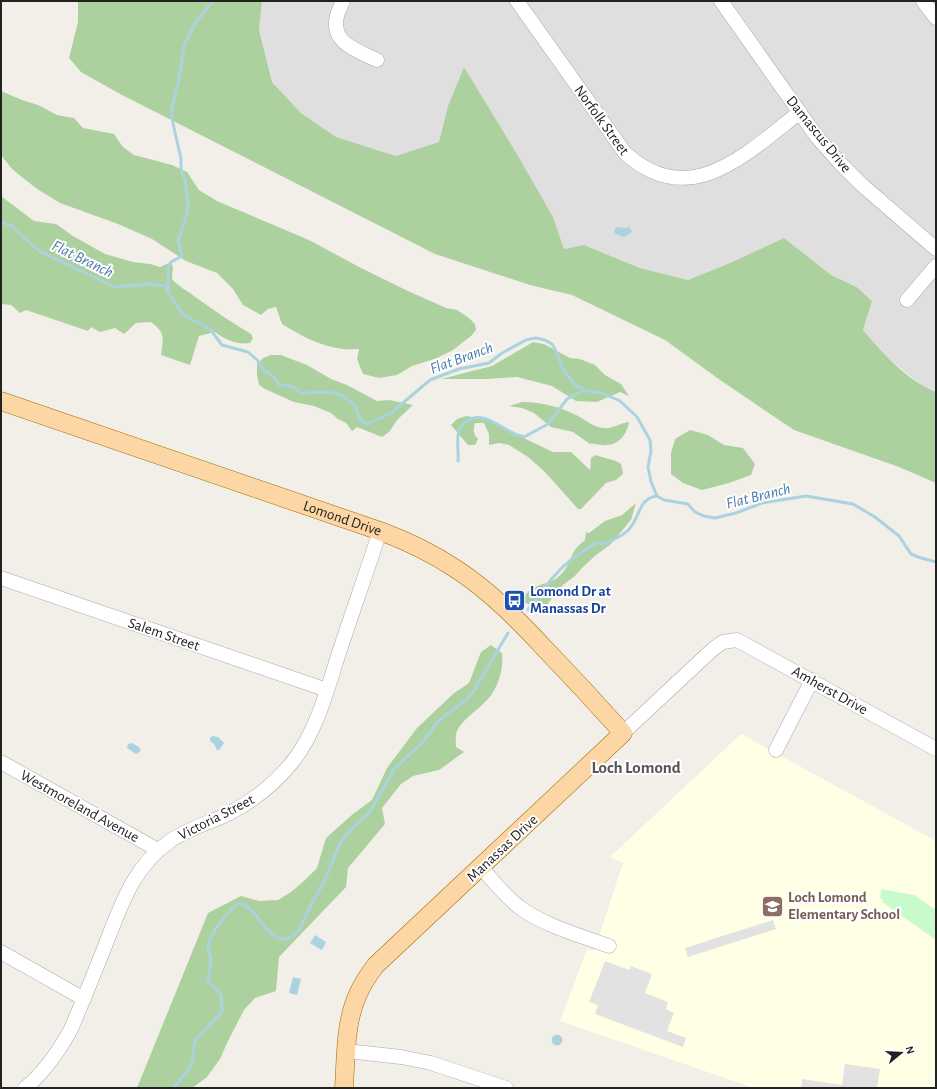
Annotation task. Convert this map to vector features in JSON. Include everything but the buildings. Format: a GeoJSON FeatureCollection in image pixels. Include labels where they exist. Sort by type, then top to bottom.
{"type":"FeatureCollection","features":[{"type":"Feature","properties":{"kind":"main road","name":"Lomond Drive"},"geometry":{"type":"LineString","coordinates":[[1,401],[380,531],[408,542],[436,556],[482,587],[531,634],[598,704],[623,734]]}},
{"type":"Feature","properties":{"kind":"main road","name":"Manassas Drive"},"geometry":{"type":"LineString","coordinates":[[344,1088],[349,1023],[353,1006],[366,978],[376,965],[623,734]]}},
{"type":"Feature","properties":{"kind":"street"},"geometry":{"type":"LineString","coordinates":[[343,1],[337,16],[336,26],[342,41],[348,46],[377,60]]}},
{"type":"Feature","properties":{"kind":"street","name":"Norfolk Street"},"geometry":{"type":"LineString","coordinates":[[517,1],[625,153],[636,163],[658,175],[672,178],[686,178],[708,174],[728,165],[747,153],[800,112]]}},
{"type":"Feature","properties":{"kind":"street","name":"Damascus Drive"},"geometry":{"type":"LineString","coordinates":[[721,1],[818,137],[853,176],[936,249]]}},
{"type":"Feature","properties":{"kind":"street"},"geometry":{"type":"LineString","coordinates":[[923,1],[936,18]]}},
{"type":"Feature","properties":{"kind":"street"},"geometry":{"type":"LineString","coordinates":[[907,300],[936,266]]}},
{"type":"Feature","properties":{"kind":"street","name":"Victoria Street"},"geometry":{"type":"LineString","coordinates":[[24,1088],[45,1068],[61,1047],[71,1029],[128,889],[145,864],[158,850],[171,841],[190,830],[228,813],[269,788],[295,759],[307,740],[327,690],[380,531]]}},
{"type":"Feature","properties":{"kind":"street","name":"Salem Street"},"geometry":{"type":"LineString","coordinates":[[1,578],[327,690]]}},
{"type":"Feature","properties":{"kind":"street","name":"Amherst Drive"},"geometry":{"type":"LineString","coordinates":[[723,642],[732,640],[741,641],[936,749]]}},
{"type":"Feature","properties":{"kind":"street","name":"Manassas Drive"},"geometry":{"type":"LineString","coordinates":[[623,734],[709,652],[723,642]]}},
{"type":"Feature","properties":{"kind":"street"},"geometry":{"type":"LineString","coordinates":[[776,750],[812,680]]}},
{"type":"Feature","properties":{"kind":"street","name":"Westmoreland Avenue"},"geometry":{"type":"LineString","coordinates":[[1,762],[158,850]]}},
{"type":"Feature","properties":{"kind":"street"},"geometry":{"type":"LineString","coordinates":[[481,867],[505,894],[520,907],[536,917],[609,946]]}},
{"type":"Feature","properties":{"kind":"street"},"geometry":{"type":"LineString","coordinates":[[1,952],[84,999]]}},
{"type":"Feature","properties":{"kind":"street"},"geometry":{"type":"LineString","coordinates":[[347,1051],[401,1057],[431,1063],[506,1088]]}},
{"type":"Feature","properties":{"kind":"shaded area"},"geometry":{"type":"Polygon","coordinates":[[[262,1],[936,1],[936,392],[924,387],[882,353],[863,330],[872,301],[858,287],[831,275],[784,238],[730,263],[688,280],[640,268],[584,245],[564,249],[553,217],[464,67],[448,106],[439,142],[396,156],[336,137],[301,113],[272,82],[259,30],[262,1]]]}},
{"type":"Feature","properties":{"kind":"shaded area","name":"Loch Lomond Elementary School"},"geometry":{"type":"Polygon","coordinates":[[[741,734],[936,841],[936,1088],[754,1088],[560,1021],[587,949],[594,951],[623,863],[610,857],[741,734]]]}},
{"type":"Feature","properties":{"kind":"shaded area"},"geometry":{"type":"Polygon","coordinates":[[[773,920],[776,929],[688,957],[685,948],[773,920]]]}},
{"type":"Feature","properties":{"kind":"shaded area"},"geometry":{"type":"Polygon","coordinates":[[[605,961],[629,970],[631,966],[652,974],[645,993],[668,1002],[666,1009],[674,1013],[667,1031],[686,1038],[683,1047],[595,1014],[598,1005],[589,1002],[605,961]]]}},
{"type":"Feature","properties":{"kind":"shaded area"},"geometry":{"type":"Polygon","coordinates":[[[845,1064],[880,1069],[877,1088],[801,1088],[802,1079],[842,1085],[845,1064]]]}},
{"type":"Feature","properties":{"kind":"green space"},"geometry":{"type":"Polygon","coordinates":[[[78,1],[262,1],[259,30],[272,82],[301,113],[336,137],[396,156],[439,142],[448,106],[464,67],[553,217],[564,249],[584,245],[640,268],[688,280],[730,263],[784,238],[831,275],[857,287],[872,301],[863,330],[896,366],[915,381],[936,392],[936,483],[899,467],[794,430],[720,380],[665,340],[572,295],[530,285],[435,254],[120,94],[81,72],[69,58],[78,22],[78,1]]]}},
{"type":"Feature","properties":{"kind":"green space"},"geometry":{"type":"Polygon","coordinates":[[[1,91],[38,105],[57,115],[74,118],[83,128],[114,134],[123,147],[134,155],[172,165],[187,172],[199,190],[217,201],[309,240],[408,291],[446,308],[457,310],[475,324],[476,330],[471,336],[453,350],[437,358],[412,366],[397,375],[379,378],[363,374],[357,359],[359,349],[335,348],[303,336],[282,324],[276,307],[268,309],[261,315],[243,305],[233,289],[217,273],[186,261],[152,239],[118,224],[60,203],[37,189],[12,169],[1,155],[1,91]]]}},
{"type":"Feature","properties":{"kind":"green space"},"geometry":{"type":"Polygon","coordinates":[[[1,196],[34,221],[56,224],[73,236],[105,254],[133,262],[160,267],[171,262],[173,267],[172,279],[175,282],[215,311],[251,334],[253,338],[250,343],[240,343],[231,341],[215,332],[199,336],[190,365],[161,355],[162,336],[159,329],[151,322],[136,323],[124,334],[115,328],[100,332],[91,327],[88,331],[26,310],[20,313],[11,305],[1,304],[1,196]]]}},
{"type":"Feature","properties":{"kind":"green space"},"geometry":{"type":"Polygon","coordinates":[[[533,342],[544,344],[570,358],[580,359],[595,365],[605,375],[621,384],[629,396],[620,392],[597,402],[576,401],[552,386],[517,377],[487,379],[441,379],[492,366],[533,342]]]}},
{"type":"Feature","properties":{"kind":"green space"},"geometry":{"type":"Polygon","coordinates":[[[271,355],[281,355],[307,365],[331,379],[347,385],[377,401],[390,400],[413,405],[398,419],[389,432],[382,437],[357,427],[352,431],[346,423],[331,413],[314,406],[294,402],[259,385],[257,364],[263,358],[271,355]]]}},
{"type":"Feature","properties":{"kind":"green space"},"geometry":{"type":"Polygon","coordinates":[[[522,402],[544,404],[558,408],[578,416],[593,425],[603,428],[610,428],[629,422],[622,438],[615,443],[611,445],[590,444],[573,432],[551,427],[534,413],[522,408],[509,406],[522,402]]]}},
{"type":"Feature","properties":{"kind":"green space"},"geometry":{"type":"Polygon","coordinates":[[[466,416],[490,420],[503,428],[553,452],[571,452],[590,470],[591,458],[595,455],[616,461],[621,464],[623,474],[616,480],[606,483],[581,509],[578,509],[545,472],[528,457],[509,445],[499,443],[489,445],[489,434],[484,423],[475,423],[474,432],[478,439],[475,445],[468,445],[451,425],[457,419],[466,416]]]}},
{"type":"Feature","properties":{"kind":"green space"},"geometry":{"type":"Polygon","coordinates":[[[690,430],[708,435],[724,445],[743,448],[755,464],[751,475],[729,483],[702,490],[683,483],[671,474],[671,453],[675,439],[690,430]]]}},
{"type":"Feature","properties":{"kind":"green space"},"geometry":{"type":"Polygon","coordinates":[[[636,503],[631,520],[611,544],[596,555],[574,577],[564,584],[554,595],[541,614],[539,614],[534,607],[524,602],[525,596],[528,592],[537,586],[553,581],[561,574],[575,550],[585,540],[586,532],[589,533],[605,521],[622,515],[636,503]]]}},
{"type":"Feature","properties":{"kind":"green space"},"geometry":{"type":"Polygon","coordinates":[[[491,645],[502,653],[501,674],[492,694],[465,720],[457,731],[456,747],[464,752],[439,770],[413,776],[401,784],[382,808],[385,824],[348,868],[346,887],[279,957],[276,991],[255,998],[244,1010],[220,1059],[207,1077],[192,1088],[137,1088],[208,913],[241,896],[259,901],[278,900],[291,892],[304,881],[317,868],[326,838],[353,814],[372,800],[387,768],[417,728],[453,694],[469,683],[481,652],[491,645]]]}},
{"type":"Feature","properties":{"kind":"green space"},"geometry":{"type":"Polygon","coordinates":[[[881,889],[914,895],[936,910],[936,940],[882,902],[883,900],[880,898],[881,889]]]}},
{"type":"Feature","properties":{"kind":"water"},"geometry":{"type":"Polygon","coordinates":[[[617,227],[629,227],[632,231],[624,237],[614,232],[617,227]]]}},
{"type":"Feature","properties":{"kind":"water"},"geometry":{"type":"Polygon","coordinates":[[[213,736],[218,737],[224,743],[219,750],[217,750],[214,744],[210,741],[210,738],[213,736]]]}},
{"type":"Feature","properties":{"kind":"water"},"geometry":{"type":"Polygon","coordinates":[[[132,743],[139,747],[141,751],[136,754],[127,748],[128,744],[132,743]]]}},
{"type":"Feature","properties":{"kind":"water"},"geometry":{"type":"Polygon","coordinates":[[[315,935],[326,942],[322,950],[310,943],[315,935]]]}},
{"type":"Feature","properties":{"kind":"water"},"geometry":{"type":"Polygon","coordinates":[[[293,977],[301,979],[297,995],[289,993],[293,977]]]}},
{"type":"Feature","properties":{"kind":"water"},"geometry":{"type":"Polygon","coordinates":[[[557,1034],[561,1036],[563,1040],[561,1044],[557,1046],[553,1044],[551,1040],[553,1036],[557,1034]]]}},
{"type":"Feature","properties":{"kind":"waterway"},"geometry":{"type":"LineString","coordinates":[[168,291],[168,268],[171,262],[182,256],[178,240],[186,218],[188,205],[185,180],[181,170],[181,159],[172,119],[172,107],[179,79],[184,45],[196,22],[213,1]]}},
{"type":"Feature","properties":{"kind":"waterway","name":"Flat Branch"},"geometry":{"type":"LineString","coordinates":[[1,222],[10,225],[39,251],[115,287],[151,284],[164,286],[183,315],[210,329],[222,345],[248,352],[257,360],[265,371],[274,377],[279,385],[292,386],[302,393],[329,392],[341,395],[354,404],[360,420],[367,424],[391,413],[430,380],[459,369],[489,363],[502,353],[526,340],[536,338],[545,340],[552,344],[563,369],[575,385],[587,391],[602,393],[620,401],[637,417],[650,440],[651,451],[648,467],[651,482],[657,496],[664,500],[688,504],[695,512],[704,516],[715,518],[736,513],[762,503],[806,496],[853,504],[875,517],[899,536],[911,554],[936,562]]}},
{"type":"Feature","properties":{"kind":"waterway"},"geometry":{"type":"LineString","coordinates":[[458,461],[459,430],[461,426],[472,418],[477,417],[486,419],[524,437],[548,424],[567,399],[585,390]]}},
{"type":"Feature","properties":{"kind":"waterway"},"geometry":{"type":"LineString","coordinates":[[528,610],[561,568],[595,544],[606,543],[625,533],[634,523],[640,508],[646,500],[657,496]]}},
{"type":"Feature","properties":{"kind":"waterway"},"geometry":{"type":"LineString","coordinates":[[173,1088],[187,1073],[191,1066],[196,1039],[222,1010],[221,995],[208,981],[211,960],[208,945],[220,923],[237,904],[243,904],[255,914],[267,930],[280,939],[286,939],[298,932],[325,880],[340,843],[353,827],[369,813],[395,768],[423,742],[436,724],[466,700],[473,692],[508,633]]}},
{"type":"Feature","properties":{"kind":"place","name":"Lomond Dr at Manassas Dr"},"geometry":{"type":"Point","coordinates":[514,600]}},
{"type":"Feature","properties":{"kind":"place","name":"Loch Lomond Elementary School"},"geometry":{"type":"Point","coordinates":[772,906]}},
{"type":"Feature","properties":{"kind":"district","name":"Loch Lomond"},"geometry":{"type":"Point","coordinates":[636,767]}}]}
